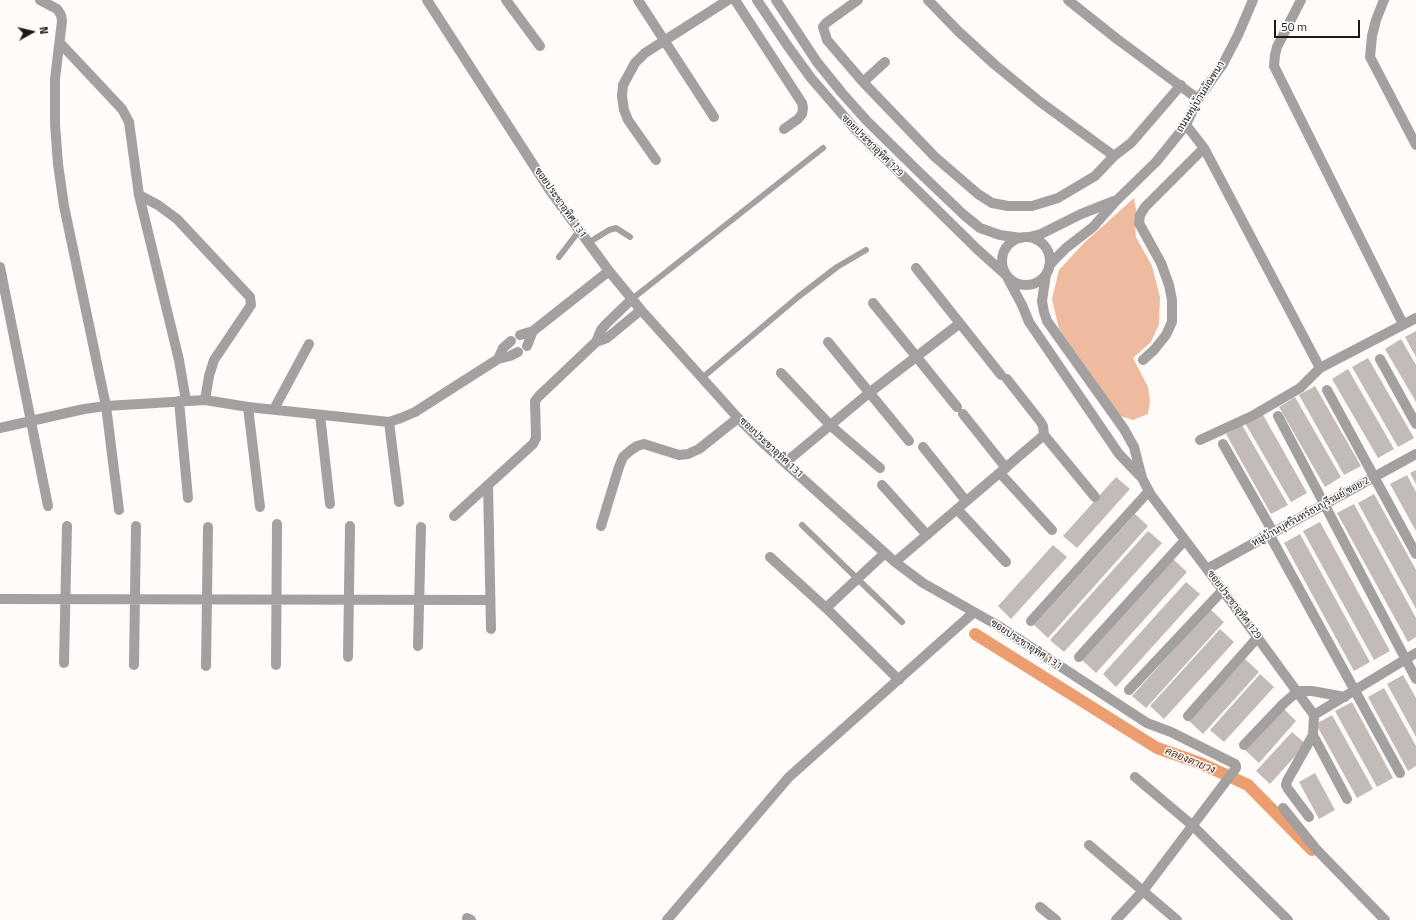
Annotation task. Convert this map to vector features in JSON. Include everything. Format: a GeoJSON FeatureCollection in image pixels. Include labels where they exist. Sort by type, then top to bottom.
{"type":"FeatureCollection","features":[{"type":"Feature","properties":{"kind":"street"},"geometry":{"type":"LineString","coordinates":[[40,0],[57,9],[62,20],[55,79],[55,116],[58,164],[64,206],[106,406],[119,510]]}},
{"type":"Feature","properties":{"kind":"street","name":"ซอยประชาอุทิศ 131"},"geometry":{"type":"LineString","coordinates":[[427,0],[549,189],[609,271],[641,310],[738,418],[762,442],[786,462],[895,562],[923,583],[997,625],[1148,724],[1171,732],[1235,764],[1236,768],[1192,825]]}},
{"type":"Feature","properties":{"kind":"street"},"geometry":{"type":"LineString","coordinates":[[506,0],[540,46]]}},
{"type":"Feature","properties":{"kind":"street"},"geometry":{"type":"LineString","coordinates":[[638,0],[714,117]]}},
{"type":"Feature","properties":{"kind":"street"},"geometry":{"type":"LineString","coordinates":[[656,160],[628,120],[624,110],[622,96],[623,85],[635,63],[645,53],[728,0]]}},
{"type":"Feature","properties":{"kind":"street"},"geometry":{"type":"LineString","coordinates":[[735,0],[802,103],[802,114],[798,119],[784,129]]}},
{"type":"Feature","properties":{"kind":"street","name":"ซอยประชาอุทิศ 129"},"geometry":{"type":"LineString","coordinates":[[757,0],[799,62],[841,114],[967,239],[1006,275],[1019,284],[1034,284],[1041,280],[1048,270]]}},
{"type":"Feature","properties":{"kind":"street","name":"ซอยประชาอุทิศ 129"},"geometry":{"type":"LineString","coordinates":[[776,0],[817,62],[842,93],[867,121],[964,216],[980,228],[1000,235],[1036,239],[1043,244],[1048,251],[1050,258],[1042,300],[1047,321],[1124,429],[1134,447],[1142,478],[1148,491],[1258,637],[1314,715]]}},
{"type":"Feature","properties":{"kind":"street"},"geometry":{"type":"LineString","coordinates":[[858,0],[826,23],[823,28],[827,40],[863,82],[935,157],[978,194],[992,203],[1008,206],[1032,206],[1058,198],[1095,176],[1114,156],[1131,143],[1181,85]]}},
{"type":"Feature","properties":{"kind":"street"},"geometry":{"type":"LineString","coordinates":[[928,0],[958,31],[1011,78],[1039,101],[1114,156]]}},
{"type":"Feature","properties":{"kind":"street"},"geometry":{"type":"LineString","coordinates":[[1068,0],[1198,99]]}},
{"type":"Feature","properties":{"kind":"street","name":"ถนนหมู่บ้านมัณฑนา"},"geometry":{"type":"LineString","coordinates":[[1048,270],[1056,258],[1066,248],[1093,228],[1116,201],[1156,162],[1186,125],[1198,99],[1223,64],[1238,35],[1253,0]]}},
{"type":"Feature","properties":{"kind":"street"},"geometry":{"type":"LineString","coordinates":[[1301,0],[1277,47],[1274,66],[1403,324]]}},
{"type":"Feature","properties":{"kind":"street"},"geometry":{"type":"LineString","coordinates":[[1384,0],[1376,20],[1372,36],[1370,57],[1416,145]]}},
{"type":"Feature","properties":{"kind":"street"},"geometry":{"type":"LineString","coordinates":[[60,44],[106,92],[126,116],[129,122],[139,195],[179,360],[188,498]]}},
{"type":"Feature","properties":{"kind":"street"},"geometry":{"type":"LineString","coordinates":[[863,82],[885,62]]}},
{"type":"Feature","properties":{"kind":"street"},"geometry":{"type":"LineString","coordinates":[[1186,125],[1204,148],[1320,368]]}},
{"type":"Feature","properties":{"kind":"street"},"geometry":{"type":"LineString","coordinates":[[1143,360],[1154,350],[1166,335],[1172,322],[1172,300],[1161,263],[1139,223],[1140,215],[1145,207],[1204,148]]}},
{"type":"Feature","properties":{"kind":"street"},"geometry":{"type":"LineString","coordinates":[[139,195],[158,205],[177,219],[250,297],[251,305],[214,360],[209,376],[205,400]]}},
{"type":"Feature","properties":{"kind":"street","name":"ถนนหมู่บ้านมัณฑนา"},"geometry":{"type":"LineString","coordinates":[[1025,237],[1042,234],[1081,214],[1116,201]]}},
{"type":"Feature","properties":{"kind":"street","name":"ซอยประชาอุทิศ 129"},"geometry":{"type":"LineString","coordinates":[[1025,237],[1014,241],[1004,252],[1002,260],[1006,275],[1029,322],[1119,454],[1142,478]]}},
{"type":"Feature","properties":{"kind":"street"},"geometry":{"type":"LineString","coordinates":[[0,267],[48,506]]}},
{"type":"Feature","properties":{"kind":"street"},"geometry":{"type":"LineString","coordinates":[[916,268],[959,324],[1040,421],[1043,426],[1044,435],[1095,497]]}},
{"type":"Feature","properties":{"kind":"street"},"geometry":{"type":"LineString","coordinates":[[498,360],[503,348],[515,338],[533,331],[609,271]]}},
{"type":"Feature","properties":{"kind":"street"},"geometry":{"type":"LineString","coordinates":[[596,342],[601,330],[606,324],[632,299]]}},
{"type":"Feature","properties":{"kind":"street"},"geometry":{"type":"LineString","coordinates":[[874,303],[960,410],[1003,470],[1052,530]]}},
{"type":"Feature","properties":{"kind":"street"},"geometry":{"type":"LineString","coordinates":[[454,516],[533,444],[536,438],[535,401],[539,396],[596,342],[607,338],[641,310]]}},
{"type":"Feature","properties":{"kind":"street"},"geometry":{"type":"LineString","coordinates":[[1200,440],[1252,416],[1300,388],[1320,368],[1416,318]]}},
{"type":"Feature","properties":{"kind":"street"},"geometry":{"type":"LineString","coordinates":[[786,462],[869,393],[959,324]]}},
{"type":"Feature","properties":{"kind":"street"},"geometry":{"type":"LineString","coordinates":[[527,346],[533,331]]}},
{"type":"Feature","properties":{"kind":"street"},"geometry":{"type":"LineString","coordinates":[[828,342],[909,442]]}},
{"type":"Feature","properties":{"kind":"street"},"geometry":{"type":"LineString","coordinates":[[274,409],[309,344]]}},
{"type":"Feature","properties":{"kind":"street"},"geometry":{"type":"LineString","coordinates":[[0,428],[84,409],[106,406],[205,400],[248,407],[389,422],[415,412],[498,360],[518,352]]}},
{"type":"Feature","properties":{"kind":"street"},"geometry":{"type":"LineString","coordinates":[[1380,359],[1416,424]]}},
{"type":"Feature","properties":{"kind":"street"},"geometry":{"type":"LineString","coordinates":[[781,372],[831,426],[880,468]]}},
{"type":"Feature","properties":{"kind":"street"},"geometry":{"type":"LineString","coordinates":[[1327,390],[1416,554]]}},
{"type":"Feature","properties":{"kind":"street"},"geometry":{"type":"LineString","coordinates":[[248,407],[260,506]]}},
{"type":"Feature","properties":{"kind":"street"},"geometry":{"type":"LineString","coordinates":[[320,415],[330,504]]}},
{"type":"Feature","properties":{"kind":"street"},"geometry":{"type":"LineString","coordinates":[[1278,416],[1404,659],[1416,679]]}},
{"type":"Feature","properties":{"kind":"street"},"geometry":{"type":"LineString","coordinates":[[601,526],[619,467],[624,457],[631,450],[644,444],[678,455],[688,454],[699,450],[738,418]]}},
{"type":"Feature","properties":{"kind":"street"},"geometry":{"type":"LineString","coordinates":[[389,422],[399,502]]}},
{"type":"Feature","properties":{"kind":"street"},"geometry":{"type":"LineString","coordinates":[[895,562],[1044,435]]}},
{"type":"Feature","properties":{"kind":"street"},"geometry":{"type":"LineString","coordinates":[[1223,444],[1354,691],[1400,773]]}},
{"type":"Feature","properties":{"kind":"street"},"geometry":{"type":"LineString","coordinates":[[923,447],[966,501]]}},
{"type":"Feature","properties":{"kind":"street","name":"หมู่บ้านบุศรินทร์ธนบุรีรมย์ ซอย 2"},"geometry":{"type":"LineString","coordinates":[[1207,569],[1416,454]]}},
{"type":"Feature","properties":{"kind":"street"},"geometry":{"type":"LineString","coordinates":[[488,485],[491,629]]}},
{"type":"Feature","properties":{"kind":"street"},"geometry":{"type":"LineString","coordinates":[[882,485],[927,535]]}},
{"type":"Feature","properties":{"kind":"street"},"geometry":{"type":"LineString","coordinates":[[1031,621],[1148,491]]}},
{"type":"Feature","properties":{"kind":"street"},"geometry":{"type":"LineString","coordinates":[[957,508],[1006,562]]}},
{"type":"Feature","properties":{"kind":"street"},"geometry":{"type":"LineString","coordinates":[[276,665],[278,600],[277,524]]}},
{"type":"Feature","properties":{"kind":"street"},"geometry":{"type":"LineString","coordinates":[[64,663],[67,526]]}},
{"type":"Feature","properties":{"kind":"street"},"geometry":{"type":"LineString","coordinates":[[134,665],[136,526]]}},
{"type":"Feature","properties":{"kind":"street"},"geometry":{"type":"LineString","coordinates":[[348,657],[350,526]]}},
{"type":"Feature","properties":{"kind":"street"},"geometry":{"type":"LineString","coordinates":[[206,666],[208,527]]}},
{"type":"Feature","properties":{"kind":"street"},"geometry":{"type":"LineString","coordinates":[[418,646],[421,527]]}},
{"type":"Feature","properties":{"kind":"street"},"geometry":{"type":"LineString","coordinates":[[1079,656],[1184,540]]}},
{"type":"Feature","properties":{"kind":"street"},"geometry":{"type":"LineString","coordinates":[[826,608],[885,553]]}},
{"type":"Feature","properties":{"kind":"street"},"geometry":{"type":"LineString","coordinates":[[770,557],[826,608],[899,680]]}},
{"type":"Feature","properties":{"kind":"street"},"geometry":{"type":"LineString","coordinates":[[1130,690],[1223,590]]}},
{"type":"Feature","properties":{"kind":"street"},"geometry":{"type":"LineString","coordinates":[[0,599],[490,600]]}},
{"type":"Feature","properties":{"kind":"street"},"geometry":{"type":"LineString","coordinates":[[667,920],[789,777],[899,680],[973,612]]}},
{"type":"Feature","properties":{"kind":"street"},"geometry":{"type":"LineString","coordinates":[[1188,716],[1258,637]]}},
{"type":"Feature","properties":{"kind":"street"},"geometry":{"type":"LineString","coordinates":[[1309,817],[1286,785],[1312,735],[1314,715],[1416,653]]}},
{"type":"Feature","properties":{"kind":"street"},"geometry":{"type":"LineString","coordinates":[[1244,745],[1283,704],[1298,691],[1312,691],[1345,697]]}},
{"type":"Feature","properties":{"kind":"street"},"geometry":{"type":"LineString","coordinates":[[1312,735],[1347,799]]}},
{"type":"Feature","properties":{"kind":"street"},"geometry":{"type":"LineString","coordinates":[[1135,777],[1192,825],[1288,920]]}},
{"type":"Feature","properties":{"kind":"street"},"geometry":{"type":"LineString","coordinates":[[1283,808],[1316,849],[1386,920]]}},
{"type":"Feature","properties":{"kind":"street"},"geometry":{"type":"LineString","coordinates":[[1116,920],[1143,891],[1192,825]]}},
{"type":"Feature","properties":{"kind":"street"},"geometry":{"type":"LineString","coordinates":[[1089,845],[1177,920]]}},
{"type":"Feature","properties":{"kind":"street"},"geometry":{"type":"LineString","coordinates":[[1040,908],[1056,920]]}},
{"type":"Feature","properties":{"kind":"lane"},"geometry":{"type":"LineString","coordinates":[[632,299],[823,148]]}},
{"type":"Feature","properties":{"kind":"lane"},"geometry":{"type":"LineString","coordinates":[[588,243],[609,230],[616,228],[630,237]]}},
{"type":"Feature","properties":{"kind":"lane"},"geometry":{"type":"LineString","coordinates":[[559,257],[579,231]]}},
{"type":"Feature","properties":{"kind":"lane"},"geometry":{"type":"LineString","coordinates":[[702,378],[798,296],[837,267],[866,250]]}},
{"type":"Feature","properties":{"kind":"lane"},"geometry":{"type":"LineString","coordinates":[[802,525],[902,622]]}},
{"type":"Feature","properties":{"kind":"shaded area"},"geometry":{"type":"Polygon","coordinates":[[[1134,198],[1136,210],[1136,237],[1152,266],[1160,297],[1159,324],[1151,342],[1133,358],[1148,387],[1150,401],[1148,414],[1133,420],[1120,416],[1059,329],[1052,299],[1059,270],[1083,244],[1134,198]]]}},
{"type":"Feature","properties":{"kind":"building"},"geometry":{"type":"Polygon","coordinates":[[[1416,331],[1416,357],[1405,337],[1416,331]]]}},
{"type":"Feature","properties":{"kind":"building"},"geometry":{"type":"Polygon","coordinates":[[[1401,339],[1416,365],[1416,402],[1385,349],[1401,339]]]}},
{"type":"Feature","properties":{"kind":"building"},"geometry":{"type":"Polygon","coordinates":[[[1368,358],[1414,438],[1398,447],[1352,367],[1368,358]]]}},
{"type":"Feature","properties":{"kind":"building"},"geometry":{"type":"Polygon","coordinates":[[[1348,369],[1394,449],[1378,458],[1332,379],[1348,369]]]}},
{"type":"Feature","properties":{"kind":"building"},"geometry":{"type":"Polygon","coordinates":[[[1315,386],[1361,466],[1344,475],[1299,395],[1315,386]]]}},
{"type":"Feature","properties":{"kind":"building"},"geometry":{"type":"Polygon","coordinates":[[[1295,397],[1341,477],[1325,487],[1279,407],[1295,397]]]}},
{"type":"Feature","properties":{"kind":"building"},"geometry":{"type":"Polygon","coordinates":[[[1262,413],[1307,493],[1291,502],[1245,423],[1262,413]]]}},
{"type":"Feature","properties":{"kind":"building"},"geometry":{"type":"Polygon","coordinates":[[[1242,425],[1288,505],[1271,514],[1226,434],[1242,425]]]}},
{"type":"Feature","properties":{"kind":"building"},"geometry":{"type":"Polygon","coordinates":[[[1416,470],[1416,484],[1410,473],[1416,470]]]}},
{"type":"Feature","properties":{"kind":"building"},"geometry":{"type":"Polygon","coordinates":[[[1407,475],[1416,492],[1416,531],[1390,484],[1407,475]]]}},
{"type":"Feature","properties":{"kind":"building"},"geometry":{"type":"Polygon","coordinates":[[[1116,477],[1130,489],[1077,548],[1063,536],[1116,477]]]}},
{"type":"Feature","properties":{"kind":"building"},"geometry":{"type":"Polygon","coordinates":[[[1374,494],[1416,570],[1416,609],[1358,503],[1374,494]]]}},
{"type":"Feature","properties":{"kind":"building"},"geometry":{"type":"Polygon","coordinates":[[[1354,504],[1416,618],[1416,637],[1408,642],[1337,513],[1354,504]]]}},
{"type":"Feature","properties":{"kind":"building"},"geometry":{"type":"Polygon","coordinates":[[[1135,514],[1148,526],[1048,638],[1034,625],[1135,514]]]}},
{"type":"Feature","properties":{"kind":"building"},"geometry":{"type":"Polygon","coordinates":[[[1320,522],[1390,651],[1374,660],[1303,531],[1320,522]]]}},
{"type":"Feature","properties":{"kind":"building"},"geometry":{"type":"Polygon","coordinates":[[[1148,531],[1162,543],[1064,652],[1050,640],[1148,531]]]}},
{"type":"Feature","properties":{"kind":"building"},"geometry":{"type":"Polygon","coordinates":[[[1300,534],[1370,662],[1354,671],[1284,543],[1300,534]]]}},
{"type":"Feature","properties":{"kind":"building"},"geometry":{"type":"Polygon","coordinates":[[[1053,545],[1067,557],[1011,619],[998,606],[1053,545]]]}},
{"type":"Feature","properties":{"kind":"building"},"geometry":{"type":"Polygon","coordinates":[[[1173,559],[1187,572],[1096,673],[1082,660],[1173,559]]]}},
{"type":"Feature","properties":{"kind":"building"},"geometry":{"type":"Polygon","coordinates":[[[1186,582],[1200,594],[1116,687],[1103,674],[1186,582]]]}},
{"type":"Feature","properties":{"kind":"building"},"geometry":{"type":"Polygon","coordinates":[[[1210,609],[1224,622],[1146,708],[1132,696],[1210,609]]]}},
{"type":"Feature","properties":{"kind":"building"},"geometry":{"type":"Polygon","coordinates":[[[1220,629],[1234,642],[1164,719],[1150,706],[1220,629]]]}},
{"type":"Feature","properties":{"kind":"building"},"geometry":{"type":"Polygon","coordinates":[[[1245,659],[1259,672],[1203,734],[1189,721],[1245,659]]]}},
{"type":"Feature","properties":{"kind":"building"},"geometry":{"type":"Polygon","coordinates":[[[1260,674],[1274,687],[1224,742],[1210,730],[1260,674]]]}},
{"type":"Feature","properties":{"kind":"building"},"geometry":{"type":"Polygon","coordinates":[[[1403,675],[1416,698],[1416,737],[1387,684],[1403,675]]]}},
{"type":"Feature","properties":{"kind":"building"},"geometry":{"type":"Polygon","coordinates":[[[1384,688],[1416,746],[1416,766],[1408,771],[1368,697],[1384,688]]]}},
{"type":"Feature","properties":{"kind":"building"},"geometry":{"type":"Polygon","coordinates":[[[1352,702],[1393,778],[1377,787],[1335,711],[1352,702]]]}},
{"type":"Feature","properties":{"kind":"building"},"geometry":{"type":"Polygon","coordinates":[[[1283,708],[1296,721],[1259,763],[1245,750],[1283,708]]]}},
{"type":"Feature","properties":{"kind":"building"},"geometry":{"type":"Polygon","coordinates":[[[1332,715],[1373,789],[1357,798],[1316,724],[1332,715]]]}},
{"type":"Feature","properties":{"kind":"building"},"geometry":{"type":"Polygon","coordinates":[[[1292,732],[1306,744],[1270,784],[1256,771],[1292,732]]]}},
{"type":"Feature","properties":{"kind":"building"},"geometry":{"type":"Polygon","coordinates":[[[1315,773],[1335,810],[1319,819],[1299,782],[1315,773]]]}},
{"type":"Feature","properties":{"kind":"waterway","name":"คลองตายวง"},"geometry":{"type":"LineString","coordinates":[[975,634],[1157,748],[1200,763],[1248,785],[1312,850]]}}]}
